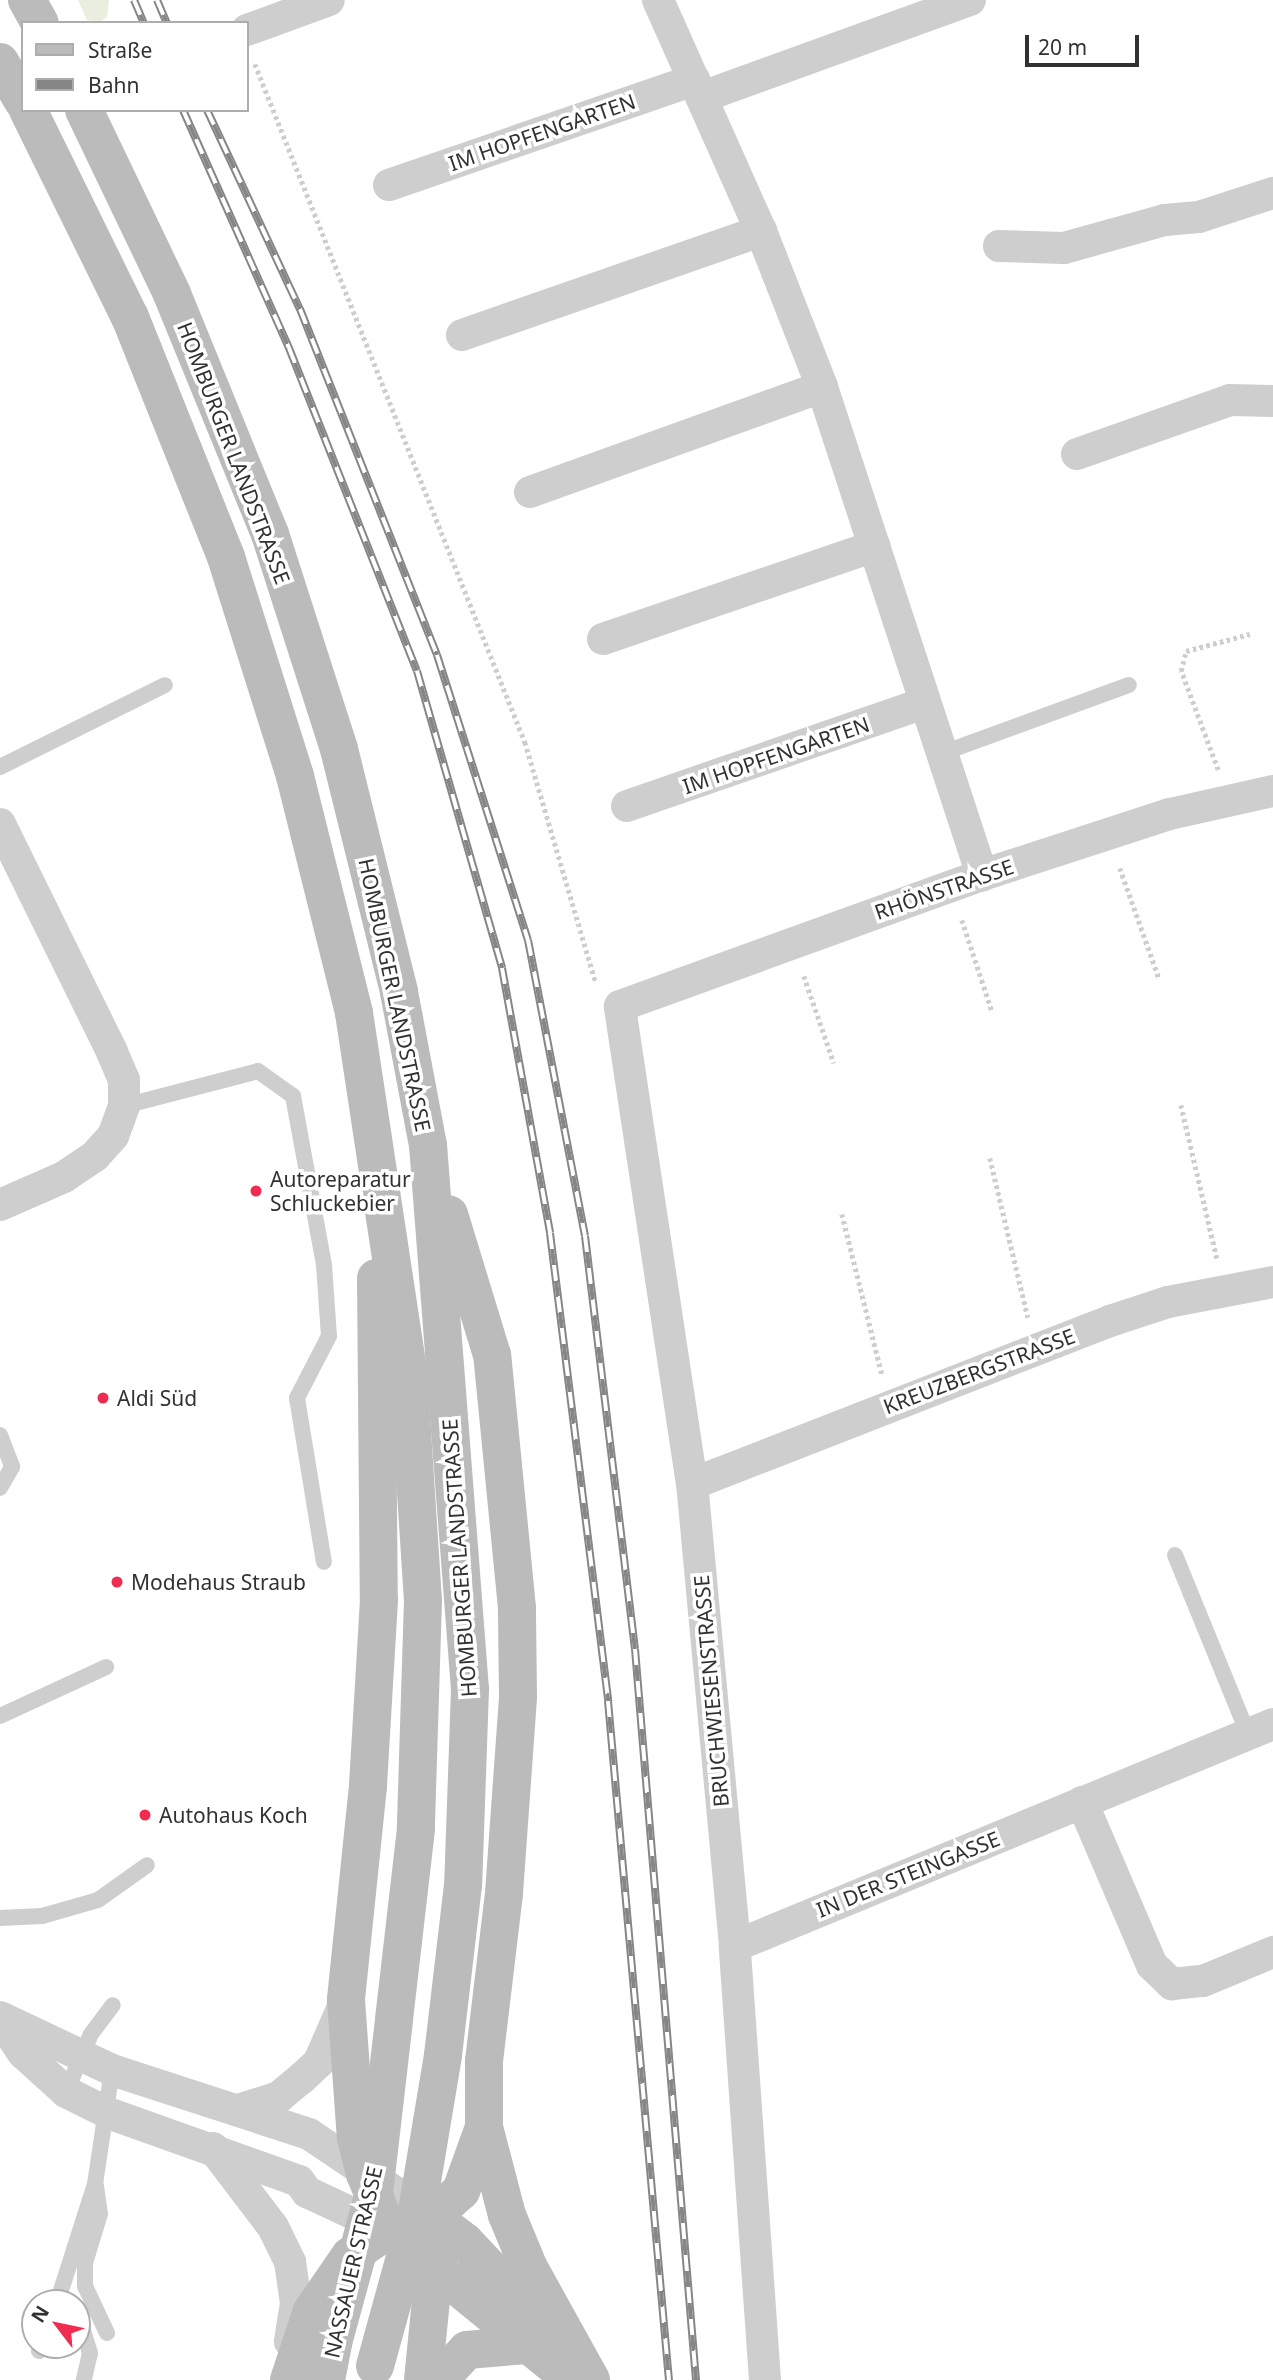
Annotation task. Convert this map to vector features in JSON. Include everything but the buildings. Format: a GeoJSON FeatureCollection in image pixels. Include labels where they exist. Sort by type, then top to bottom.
{"type":"FeatureCollection","features":[{"type":"Feature","properties":{"kind":"main road"},"geometry":{"type":"LineString","coordinates":[[27,0],[39,21]]}},
{"type":"Feature","properties":{"kind":"main road"},"geometry":{"type":"LineString","coordinates":[[0,62],[21,98]]}},
{"type":"Feature","properties":{"kind":"main road","name":"HOMBURGER LANDSTRASSE"},"geometry":{"type":"LineString","coordinates":[[28,112],[130,317],[226,557],[295,776],[355,1013],[378,1146],[408,1369],[423,1600],[416,1829],[394,2019]]}},
{"type":"Feature","properties":{"kind":"main road","name":"HOMBURGER LANDSTRASSE"},"geometry":{"type":"LineString","coordinates":[[85,112],[172,294],[270,534],[339,749],[399,992],[428,1145],[470,1689],[463,1885],[443,2056],[416,2217],[373,2373]]}},
{"type":"Feature","properties":{"kind":"main road"},"geometry":{"type":"LineString","coordinates":[[428,1145],[492,1355],[517,1608],[517,1696],[504,1893],[484,2061],[484,2127],[507,2215],[529,2268],[589,2380]]}},
{"type":"Feature","properties":{"kind":"main road"},"geometry":{"type":"LineString","coordinates":[[378,1146],[379,1600],[368,1786],[346,2000],[356,2137],[365,2174],[388,2230],[572,2380]]}},
{"type":"Feature","properties":{"kind":"main road","name":"NASSAUER STRASSE"},"geometry":{"type":"LineString","coordinates":[[326,2380],[333,2343],[374,2193],[394,2019]]}},
{"type":"Feature","properties":{"kind":"main road"},"geometry":{"type":"LineString","coordinates":[[287,2380],[312,2311],[350,2256],[388,2230],[432,2217],[461,2191],[484,2127]]}},
{"type":"Feature","properties":{"kind":"main road"},"geometry":{"type":"LineString","coordinates":[[423,2380],[431,2300],[439,2269],[432,2217]]}},
{"type":"Feature","properties":{"kind":"main road"},"geometry":{"type":"LineString","coordinates":[[432,2217],[465,2242],[557,2339],[589,2380]]}},
{"type":"Feature","properties":{"kind":"main road"},"geometry":{"type":"LineString","coordinates":[[439,2380],[467,2350],[527,2345]]}},
{"type":"Feature","properties":{"kind":"street"},"geometry":{"type":"LineString","coordinates":[[249,43],[329,0]]}},
{"type":"Feature","properties":{"kind":"street"},"geometry":{"type":"LineString","coordinates":[[658,0],[761,231],[822,387],[940,754],[982,875]]}},
{"type":"Feature","properties":{"kind":"street","name":"IM HOPFENGARTEN"},"geometry":{"type":"LineString","coordinates":[[389,184],[873,34],[970,0]]}},
{"type":"Feature","properties":{"kind":"street"},"geometry":{"type":"LineString","coordinates":[[999,246],[1064,248],[1165,220],[1199,217],[1273,193]]}},
{"type":"Feature","properties":{"kind":"street"},"geometry":{"type":"LineString","coordinates":[[462,335],[761,231]]}},
{"type":"Feature","properties":{"kind":"street"},"geometry":{"type":"LineString","coordinates":[[530,492],[822,387]]}},
{"type":"Feature","properties":{"kind":"street"},"geometry":{"type":"LineString","coordinates":[[1077,454],[1230,400],[1273,401]]}},
{"type":"Feature","properties":{"kind":"street"},"geometry":{"type":"LineString","coordinates":[[603,639],[874,546]]}},
{"type":"Feature","properties":{"kind":"street","name":"IM HOPFENGARTEN"},"geometry":{"type":"LineString","coordinates":[[627,806],[924,703]]}},
{"type":"Feature","properties":{"kind":"street","name":"RHÖNSTRASSE"},"geometry":{"type":"LineString","coordinates":[[620,1006],[982,875],[1107,834],[1273,790]]}},
{"type":"Feature","properties":{"kind":"street"},"geometry":{"type":"LineString","coordinates":[[0,824],[124,1080],[124,1106],[113,1136],[95,1156],[64,1177],[0,1205]]}},
{"type":"Feature","properties":{"kind":"street","name":"BRUCHWIESENSTRASSE"},"geometry":{"type":"LineString","coordinates":[[620,1006],[692,1484],[735,1946],[765,2380]]}},
{"type":"Feature","properties":{"kind":"street","name":"KREUZBERGSTRASSE"},"geometry":{"type":"LineString","coordinates":[[692,1484],[890,1405],[1156,1306],[1273,1282]]}},
{"type":"Feature","properties":{"kind":"street","name":"IN DER STEINGASSE"},"geometry":{"type":"LineString","coordinates":[[735,1946],[1261,1729]]}},
{"type":"Feature","properties":{"kind":"street"},"geometry":{"type":"LineString","coordinates":[[1082,1802],[1152,1965],[1172,1984],[1203,1981],[1273,1952]]}},
{"type":"Feature","properties":{"kind":"street"},"geometry":{"type":"LineString","coordinates":[[238,2110],[279,2097],[319,2062],[346,2000]]}},
{"type":"Feature","properties":{"kind":"street"},"geometry":{"type":"LineString","coordinates":[[0,2018],[112,2070],[309,2134],[432,2217]]}},
{"type":"Feature","properties":{"kind":"street"},"geometry":{"type":"LineString","coordinates":[[0,2018],[23,2053],[66,2092],[108,2113],[213,2148],[299,2181],[307,2192],[388,2230]]}},
{"type":"Feature","properties":{"kind":"street"},"geometry":{"type":"LineString","coordinates":[[213,2148],[273,2227],[290,2262],[296,2303],[287,2380]]}},
{"type":"Feature","properties":{"kind":"lane"},"geometry":{"type":"LineString","coordinates":[[0,767],[165,685]]}},
{"type":"Feature","properties":{"kind":"lane"},"geometry":{"type":"LineString","coordinates":[[940,754],[1129,685]]}},
{"type":"Feature","properties":{"kind":"lane"},"geometry":{"type":"LineString","coordinates":[[124,1106],[258,1071],[293,1096],[324,1265],[329,1336],[296,1398],[324,1562]]}},
{"type":"Feature","properties":{"kind":"lane"},"geometry":{"type":"LineString","coordinates":[[0,1435],[12,1467],[0,1488]]}},
{"type":"Feature","properties":{"kind":"lane"},"geometry":{"type":"LineString","coordinates":[[1175,1556],[1261,1729]]}},
{"type":"Feature","properties":{"kind":"lane"},"geometry":{"type":"LineString","coordinates":[[0,1716],[106,1667]]}},
{"type":"Feature","properties":{"kind":"lane"},"geometry":{"type":"LineString","coordinates":[[0,1918],[42,1916],[98,1900],[147,1865]]}},
{"type":"Feature","properties":{"kind":"lane"},"geometry":{"type":"LineString","coordinates":[[66,2092],[91,2034],[113,2005]]}},
{"type":"Feature","properties":{"kind":"lane"},"geometry":{"type":"LineString","coordinates":[[62,2289],[95,2184],[108,2113],[112,2070]]}},
{"type":"Feature","properties":{"kind":"lane"},"geometry":{"type":"LineString","coordinates":[[95,2184],[100,2214],[85,2263],[85,2286],[107,2333]]}},
{"type":"Feature","properties":{"kind":"lane"},"geometry":{"type":"LineString","coordinates":[[65,2282],[68,2289]]}},
{"type":"Feature","properties":{"kind":"lane"},"geometry":{"type":"LineString","coordinates":[[84,2380],[89,2359]]}},
{"type":"Feature","properties":{"kind":"path"},"geometry":{"type":"LineString","coordinates":[[249,43],[525,742],[594,982],[620,1006]]}},
{"type":"Feature","properties":{"kind":"path"},"geometry":{"type":"LineString","coordinates":[[1228,800],[1181,671],[1186,651],[1250,635]]}},
{"type":"Feature","properties":{"kind":"path"},"geometry":{"type":"LineString","coordinates":[[1107,834],[1159,978]]}},
{"type":"Feature","properties":{"kind":"path"},"geometry":{"type":"LineString","coordinates":[[950,886],[992,1012]]}},
{"type":"Feature","properties":{"kind":"path"},"geometry":{"type":"LineString","coordinates":[[792,942],[834,1063]]}},
{"type":"Feature","properties":{"kind":"path"},"geometry":{"type":"LineString","coordinates":[[1181,1105],[1224,1290]]}},
{"type":"Feature","properties":{"kind":"path"},"geometry":{"type":"LineString","coordinates":[[990,1158],[1035,1350]]}},
{"type":"Feature","properties":{"kind":"path"},"geometry":{"type":"LineString","coordinates":[[842,1214],[890,1405]]}},
{"type":"Feature","properties":{"kind":"shaded area"},"geometry":{"type":"Polygon","coordinates":[[[78,0],[109,0],[107,17],[102,21],[87,20],[78,0]]]}},
{"type":"Feature","properties":{"kind":"railway"},"geometry":{"type":"LineString","coordinates":[[134,0],[143,21]]}},
{"type":"Feature","properties":{"kind":"railway"},"geometry":{"type":"LineString","coordinates":[[157,0],[166,21]]}},
{"type":"Feature","properties":{"kind":"railway"},"geometry":{"type":"LineString","coordinates":[[184,112],[289,348],[417,671],[502,968],[550,1233],[608,1701],[669,2380]]}},
{"type":"Feature","properties":{"kind":"railway"},"geometry":{"type":"LineString","coordinates":[[208,112],[300,309],[437,655],[528,940],[585,1236],[635,1649],[696,2380]]}},
{"type":"Feature","properties":{"kind":"place","name":"Autoreparatur Schluckebier"},"geometry":{"type":"Point","coordinates":[256,1191]}},
{"type":"Feature","properties":{"kind":"place","name":"Aldi Süd"},"geometry":{"type":"Point","coordinates":[103,1398]}},
{"type":"Feature","properties":{"kind":"place","name":"Modehaus Straub"},"geometry":{"type":"Point","coordinates":[117,1582]}},
{"type":"Feature","properties":{"kind":"place","name":"Autohaus Koch"},"geometry":{"type":"Point","coordinates":[145,1815]}}]}
